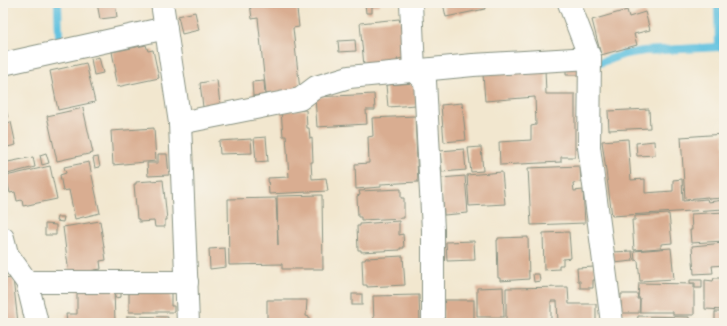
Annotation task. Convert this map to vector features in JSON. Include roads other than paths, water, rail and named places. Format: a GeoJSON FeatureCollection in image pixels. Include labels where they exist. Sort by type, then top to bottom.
{"type":"FeatureCollection","features":[{"type":"Feature","properties":{"kind":"street"},"geometry":{"type":"LineString","coordinates":[[162,3],[180,123],[188,323]]}},
{"type":"Feature","properties":{"kind":"street"},"geometry":{"type":"LineString","coordinates":[[412,3],[414,70],[424,81],[433,230],[433,323]]}},
{"type":"Feature","properties":{"kind":"street"},"geometry":{"type":"LineString","coordinates":[[569,3],[590,58],[589,147],[612,323]]}},
{"type":"Feature","properties":{"kind":"street"},"geometry":{"type":"LineString","coordinates":[[3,64],[166,28]]}},
{"type":"Feature","properties":{"kind":"street"},"geometry":{"type":"LineString","coordinates":[[180,123],[300,99],[316,87],[349,77],[473,65],[590,58]]}},
{"type":"Feature","properties":{"kind":"street"},"geometry":{"type":"LineString","coordinates":[[4,249],[28,282],[37,323]]}},
{"type":"Feature","properties":{"kind":"street"},"geometry":{"type":"LineString","coordinates":[[28,282],[187,282]]}},
{"type":"Feature","properties":{"kind":"waterway"},"geometry":{"type":"LineString","coordinates":[[58,3],[59,39]]}},
{"type":"Feature","properties":{"kind":"waterway"},"geometry":{"type":"LineString","coordinates":[[599,63],[625,54],[644,51],[719,47],[718,3]]}}]}
